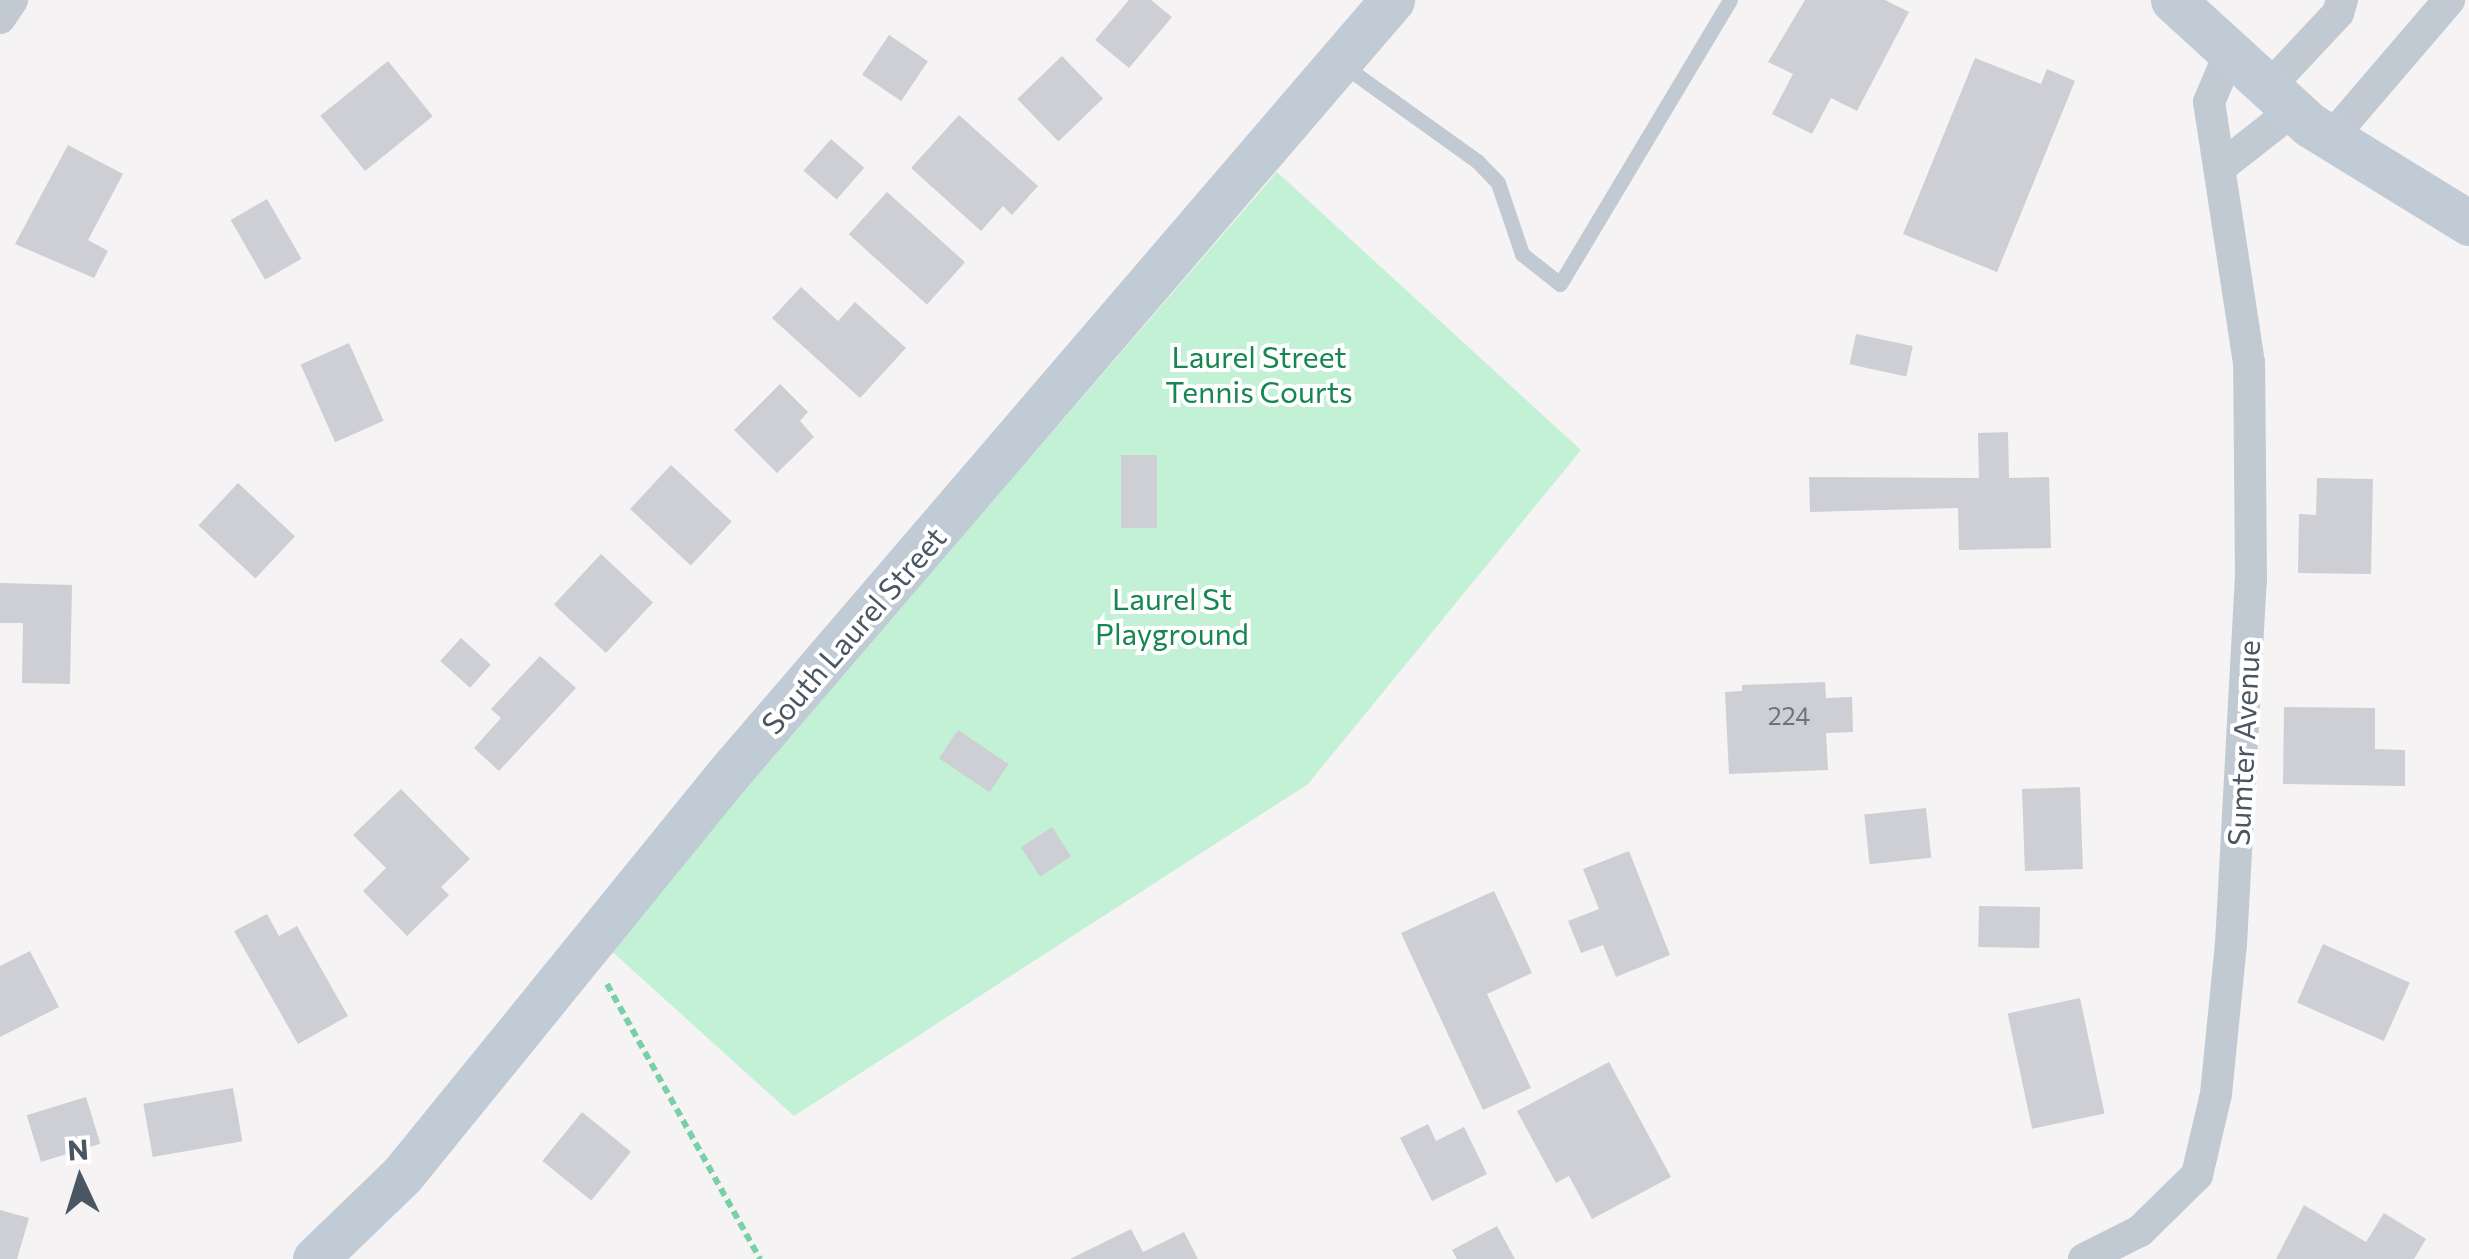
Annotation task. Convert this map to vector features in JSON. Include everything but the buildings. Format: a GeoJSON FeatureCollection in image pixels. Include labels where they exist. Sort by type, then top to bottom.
{"type":"FeatureCollection","features":[{"type":"Feature","properties":{"kind":"street"},"geometry":{"type":"LineString","coordinates":[[0,18],[12,0]]}},
{"type":"Feature","properties":{"kind":"street","name":"South Laurel Street"},"geometry":{"type":"LineString","coordinates":[[314,1259],[402,1175],[728,774],[1342,65],[1392,0]]}},
{"type":"Feature","properties":{"kind":"street"},"geometry":{"type":"LineString","coordinates":[[2174,0],[2228,56],[2330,139],[2469,224]]}},
{"type":"Feature","properties":{"kind":"street"},"geometry":{"type":"LineString","coordinates":[[2222,166],[2280,100],[2338,13],[2342,0]]}},
{"type":"Feature","properties":{"kind":"street"},"geometry":{"type":"LineString","coordinates":[[2330,139],[2449,0]]}},
{"type":"Feature","properties":{"kind":"street","name":"Sumter Avenue"},"geometry":{"type":"LineString","coordinates":[[2084,1259],[2140,1231],[2197,1175],[2216,1094],[2231,944],[2250,580],[2249,363],[2222,166],[2209,102],[2228,56]]}},
{"type":"Feature","properties":{"kind":"lane"},"geometry":{"type":"LineString","coordinates":[[1342,65],[1477,161],[1498,183],[1522,254],[1560,284],[1730,0]]}},
{"type":"Feature","properties":{"kind":"path"},"geometry":{"type":"LineString","coordinates":[[602,974],[760,1259]]}},
{"type":"Feature","properties":{"kind":"green space","name":"Laurel St Playground"},"geometry":{"type":"Polygon","coordinates":[[[1277,172],[1581,450],[1308,784],[794,1116],[607,947],[1277,172]]]}},
{"type":"Feature","properties":{"kind":"park label","name":"Laurel Street Tennis Courts"},"geometry":{"type":"Point","coordinates":[1259,373]}}]}
